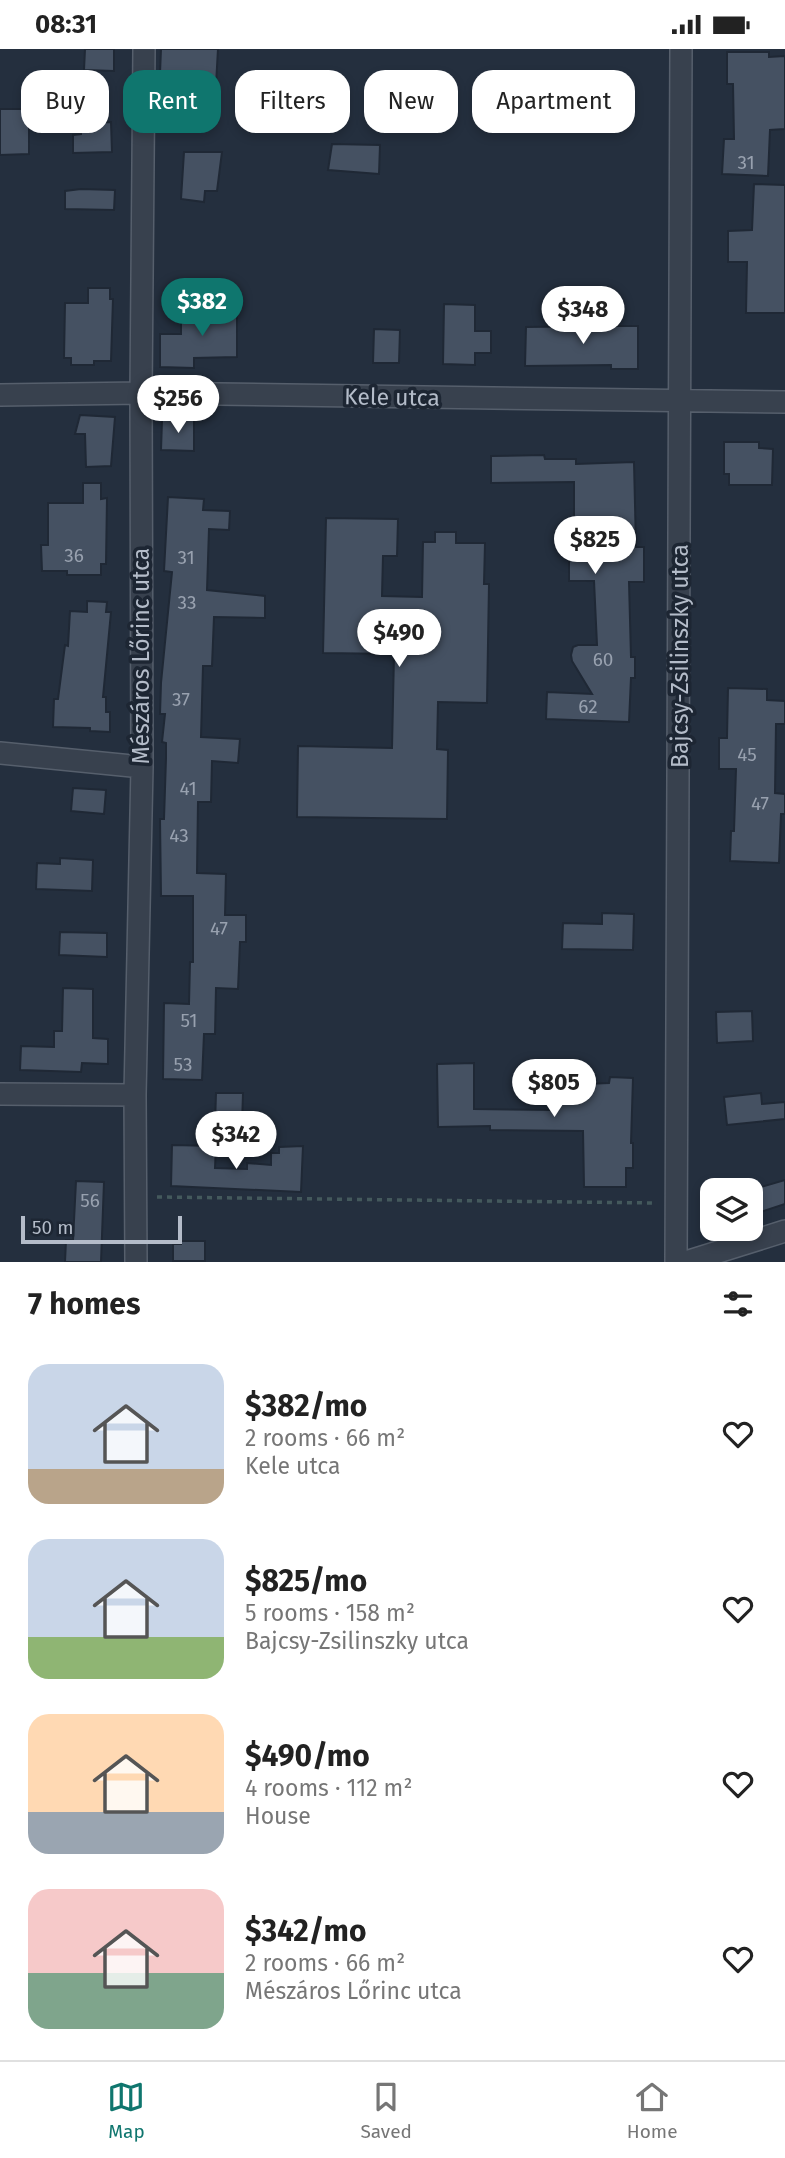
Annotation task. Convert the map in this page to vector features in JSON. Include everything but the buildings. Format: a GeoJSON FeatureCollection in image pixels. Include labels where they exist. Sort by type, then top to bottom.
{"type":"FeatureCollection","features":[{"type":"Feature","properties":{"kind":"street","name":"Mészáros Lőrinc utca"},"geometry":{"type":"LineString","coordinates":[[136,1262],[135,1095],[142,767],[144,49]]}},
{"type":"Feature","properties":{"kind":"street","name":"Bajcsy-Zsilinszky utca"},"geometry":{"type":"LineString","coordinates":[[676,1262],[681,49]]}},
{"type":"Feature","properties":{"kind":"street","name":"Kele utca"},"geometry":{"type":"LineString","coordinates":[[0,395],[141,393],[785,402]]}},
{"type":"Feature","properties":{"kind":"street"},"geometry":{"type":"LineString","coordinates":[[0,753],[142,767]]}},
{"type":"Feature","properties":{"kind":"street"},"geometry":{"type":"LineString","coordinates":[[0,1094],[135,1095]]}},
{"type":"Feature","properties":{"kind":"street"},"geometry":{"type":"LineString","coordinates":[[686,1262],[785,1231]]}},
{"type":"Feature","properties":{"kind":"path"},"geometry":{"type":"LineString","coordinates":[[135,1197],[677,1203]]}}]}
